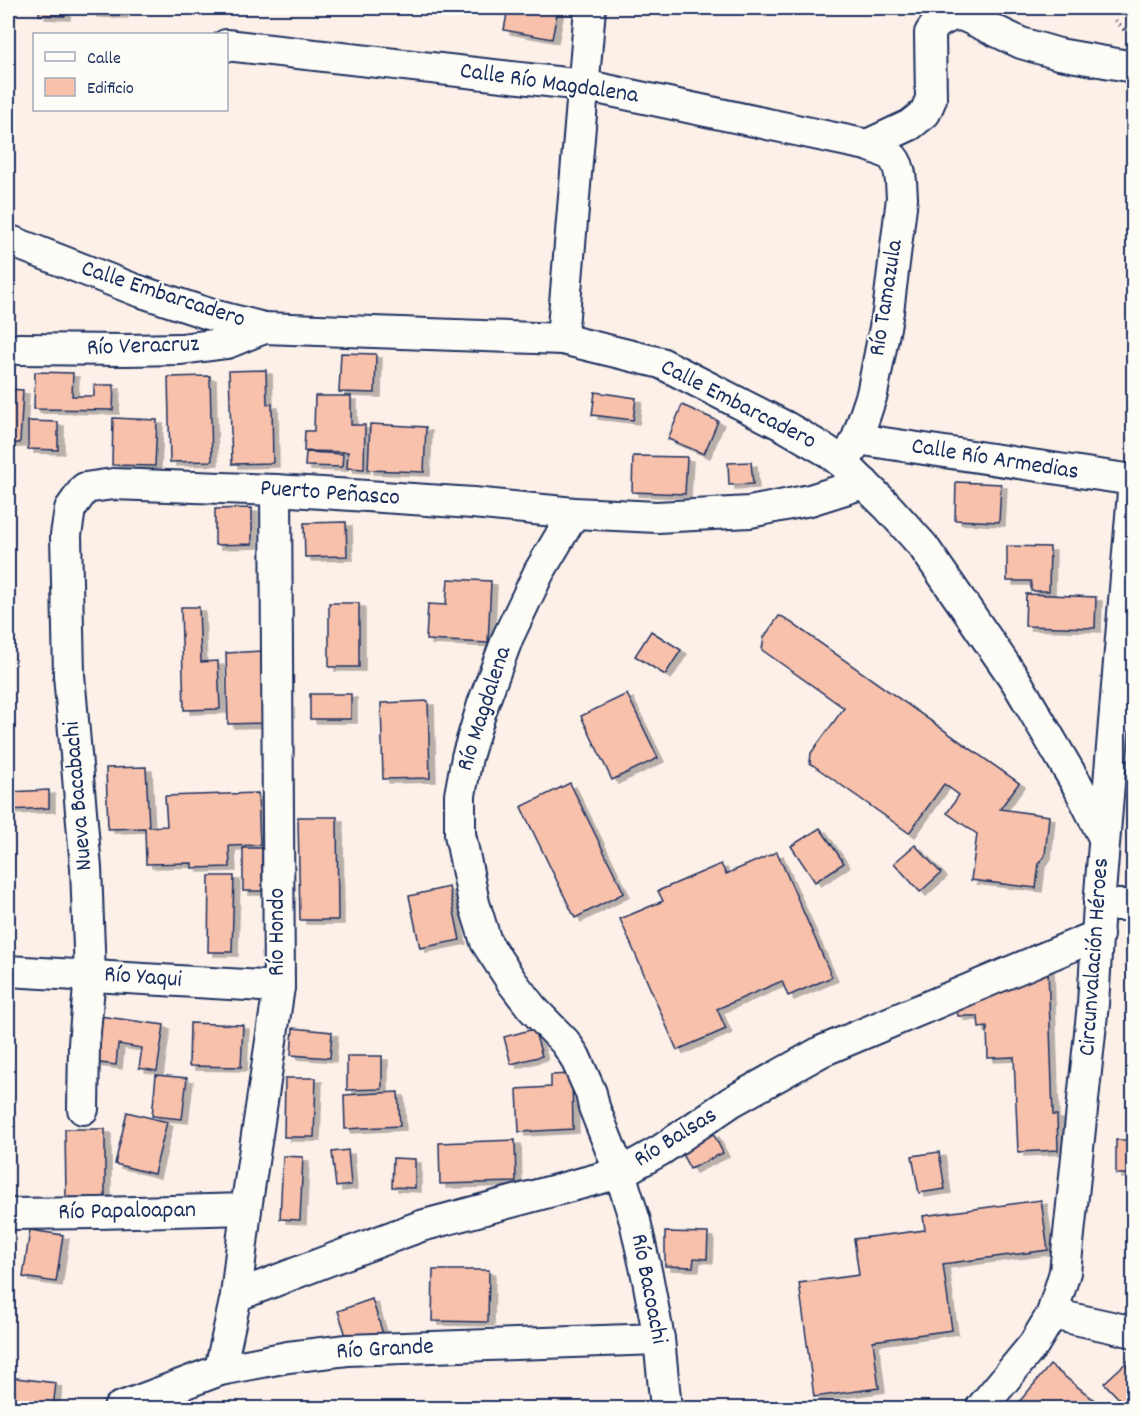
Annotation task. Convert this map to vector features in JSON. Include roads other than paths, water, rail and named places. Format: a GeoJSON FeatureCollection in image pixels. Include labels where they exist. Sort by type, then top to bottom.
{"type":"FeatureCollection","features":[{"type":"Feature","properties":{"kind":"street"},"geometry":{"type":"LineString","coordinates":[[562,339],[590,8]]}},
{"type":"Feature","properties":{"kind":"street"},"geometry":{"type":"LineString","coordinates":[[867,144],[910,125],[925,113],[931,99],[930,33],[938,23],[951,16],[962,15],[1022,44],[1059,54],[1134,67]]}},
{"type":"Feature","properties":{"kind":"street","name":"Calle Río Magdalena"},"geometry":{"type":"LineString","coordinates":[[228,45],[583,85],[867,144]]}},
{"type":"Feature","properties":{"kind":"street","name":"Río Tamazula"},"geometry":{"type":"LineString","coordinates":[[855,462],[872,394],[888,312],[902,198],[899,168],[892,156],[867,144]]}},
{"type":"Feature","properties":{"kind":"street","name":"Calle Embarcadero"},"geometry":{"type":"LineString","coordinates":[[8,240],[136,290],[210,315],[264,328],[562,339],[661,363],[786,427],[827,451],[855,462],[887,506],[923,546],[1016,681],[1079,788],[1104,838]]}},
{"type":"Feature","properties":{"kind":"street","name":"Río Veracruz"},"geometry":{"type":"LineString","coordinates":[[19,349],[181,349],[227,342],[264,328]]}},
{"type":"Feature","properties":{"kind":"street"},"geometry":{"type":"LineString","coordinates":[[574,513],[657,517],[750,512],[810,500],[855,462]]}},
{"type":"Feature","properties":{"kind":"street","name":"Calle Río Armedias"},"geometry":{"type":"LineString","coordinates":[[855,462],[1133,480]]}},
{"type":"Feature","properties":{"kind":"street","name":"Circunvalación Héroes"},"geometry":{"type":"LineString","coordinates":[[981,1408],[1034,1344],[1052,1314],[1065,1272],[1093,1004],[1104,838],[1125,691],[1133,480]]}},
{"type":"Feature","properties":{"kind":"street","name":"Puerto Peñasco"},"geometry":{"type":"LineString","coordinates":[[85,488],[113,484],[276,489],[473,503],[574,513]]}},
{"type":"Feature","properties":{"kind":"street","name":"Nueva Bacabachi"},"geometry":{"type":"LineString","coordinates":[[83,1109],[84,1044],[90,975],[86,868],[69,675],[66,536],[70,509],[85,488]]}},
{"type":"Feature","properties":{"kind":"street","name":"Río Hondo"},"geometry":{"type":"LineString","coordinates":[[220,1370],[236,1296],[246,1209],[279,987],[276,489]]}},
{"type":"Feature","properties":{"kind":"street","name":"Río Magdalena"},"geometry":{"type":"LineString","coordinates":[[574,513],[539,572],[508,637],[483,704],[467,757],[459,795],[459,834],[474,903],[486,942],[532,1008],[565,1042],[575,1057],[591,1093],[594,1107],[620,1173]]}},
{"type":"Feature","properties":{"kind":"street"},"geometry":{"type":"LineString","coordinates":[[1099,905],[1134,905]]}},
{"type":"Feature","properties":{"kind":"street","name":"Río Balsas"},"geometry":{"type":"LineString","coordinates":[[236,1296],[421,1226],[620,1173],[661,1150],[731,1102],[822,1051],[1098,935]]}},
{"type":"Feature","properties":{"kind":"street","name":"Río Yaqui"},"geometry":{"type":"LineString","coordinates":[[8,970],[279,987]]}},
{"type":"Feature","properties":{"kind":"street","name":"Río Bacoachi"},"geometry":{"type":"LineString","coordinates":[[620,1173],[635,1221],[659,1339],[666,1408]]}},
{"type":"Feature","properties":{"kind":"street","name":"Río Papaloapan"},"geometry":{"type":"LineString","coordinates":[[8,1214],[98,1214],[246,1209]]}},
{"type":"Feature","properties":{"kind":"street"},"geometry":{"type":"LineString","coordinates":[[1052,1314],[1134,1332]]}},
{"type":"Feature","properties":{"kind":"street","name":"Río Grande"},"geometry":{"type":"LineString","coordinates":[[119,1408],[220,1370],[288,1357],[347,1350],[659,1339]]}}]}
